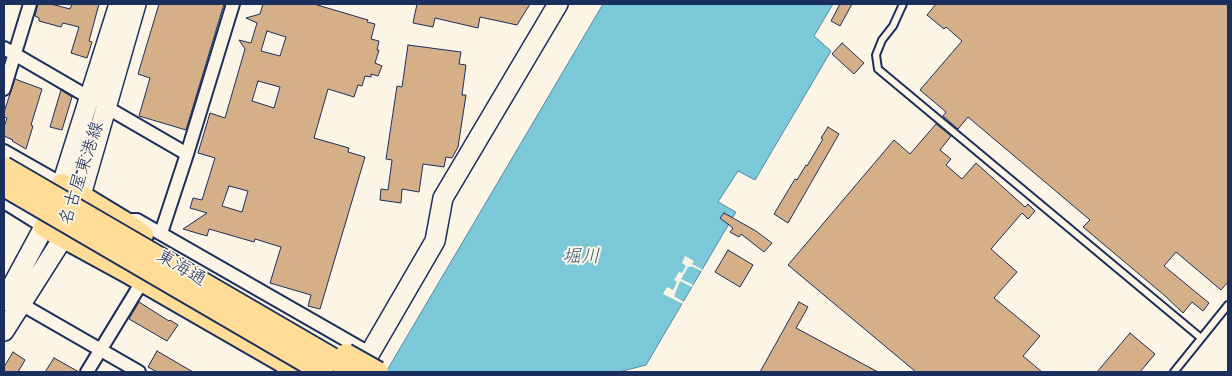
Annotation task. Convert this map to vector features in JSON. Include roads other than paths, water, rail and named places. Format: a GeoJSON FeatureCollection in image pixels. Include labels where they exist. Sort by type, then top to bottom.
{"type":"FeatureCollection","features":[{"type":"Feature","properties":{"kind":"main road","name":"名古屋東港線"},"geometry":{"type":"LineString","coordinates":[[9,299],[63,238],[80,195],[118,4]]}},
{"type":"Feature","properties":{"kind":"main road","name":"名古屋東港線"},"geometry":{"type":"LineString","coordinates":[[4,331],[9,299],[44,227],[98,103],[136,4]]}},
{"type":"Feature","properties":{"kind":"main road"},"geometry":{"type":"LineString","coordinates":[[357,372],[435,241],[443,198],[558,4]]}},
{"type":"Feature","properties":{"kind":"main road","name":"東海通"},"geometry":{"type":"LineString","coordinates":[[4,167],[357,372]]}},
{"type":"Feature","properties":{"kind":"main road"},"geometry":{"type":"LineString","coordinates":[[62,184],[123,221],[152,235],[378,372]]}},
{"type":"Feature","properties":{"kind":"main road","name":"東海通"},"geometry":{"type":"LineString","coordinates":[[4,186],[323,372]]}},
{"type":"Feature","properties":{"kind":"main road"},"geometry":{"type":"LineString","coordinates":[[44,227],[106,262],[134,282],[300,372]]}},
{"type":"Feature","properties":{"kind":"street"},"geometry":{"type":"LineString","coordinates":[[4,89],[9,52],[30,4]]}},
{"type":"Feature","properties":{"kind":"street"},"geometry":{"type":"LineString","coordinates":[[233,4],[188,154],[152,235],[370,353]]}},
{"type":"Feature","properties":{"kind":"street"},"geometry":{"type":"LineString","coordinates":[[9,52],[188,154]]}},
{"type":"Feature","properties":{"kind":"street"},"geometry":{"type":"LineString","coordinates":[[4,151],[62,184]]}},
{"type":"Feature","properties":{"kind":"street"},"geometry":{"type":"LineString","coordinates":[[4,202],[44,227]]}},
{"type":"Feature","properties":{"kind":"street"},"geometry":{"type":"LineString","coordinates":[[86,372],[100,350],[134,282],[281,372]]}},
{"type":"Feature","properties":{"kind":"street"},"geometry":{"type":"LineString","coordinates":[[9,299],[139,372]]}},
{"type":"Feature","properties":{"kind":"lane"},"geometry":{"type":"LineString","coordinates":[[903,4],[893,26],[882,40],[876,55],[878,69],[1201,338]]}},
{"type":"Feature","properties":{"kind":"lane"},"geometry":{"type":"LineString","coordinates":[[1174,372],[1228,305]]}},
{"type":"Feature","properties":{"kind":"water","name":"堀川"},"geometry":{"type":"Polygon","coordinates":[[[603,4],[833,4],[814,36],[831,51],[755,180],[738,171],[718,202],[736,212],[646,365],[619,372],[386,372],[603,4]]]}}]}
